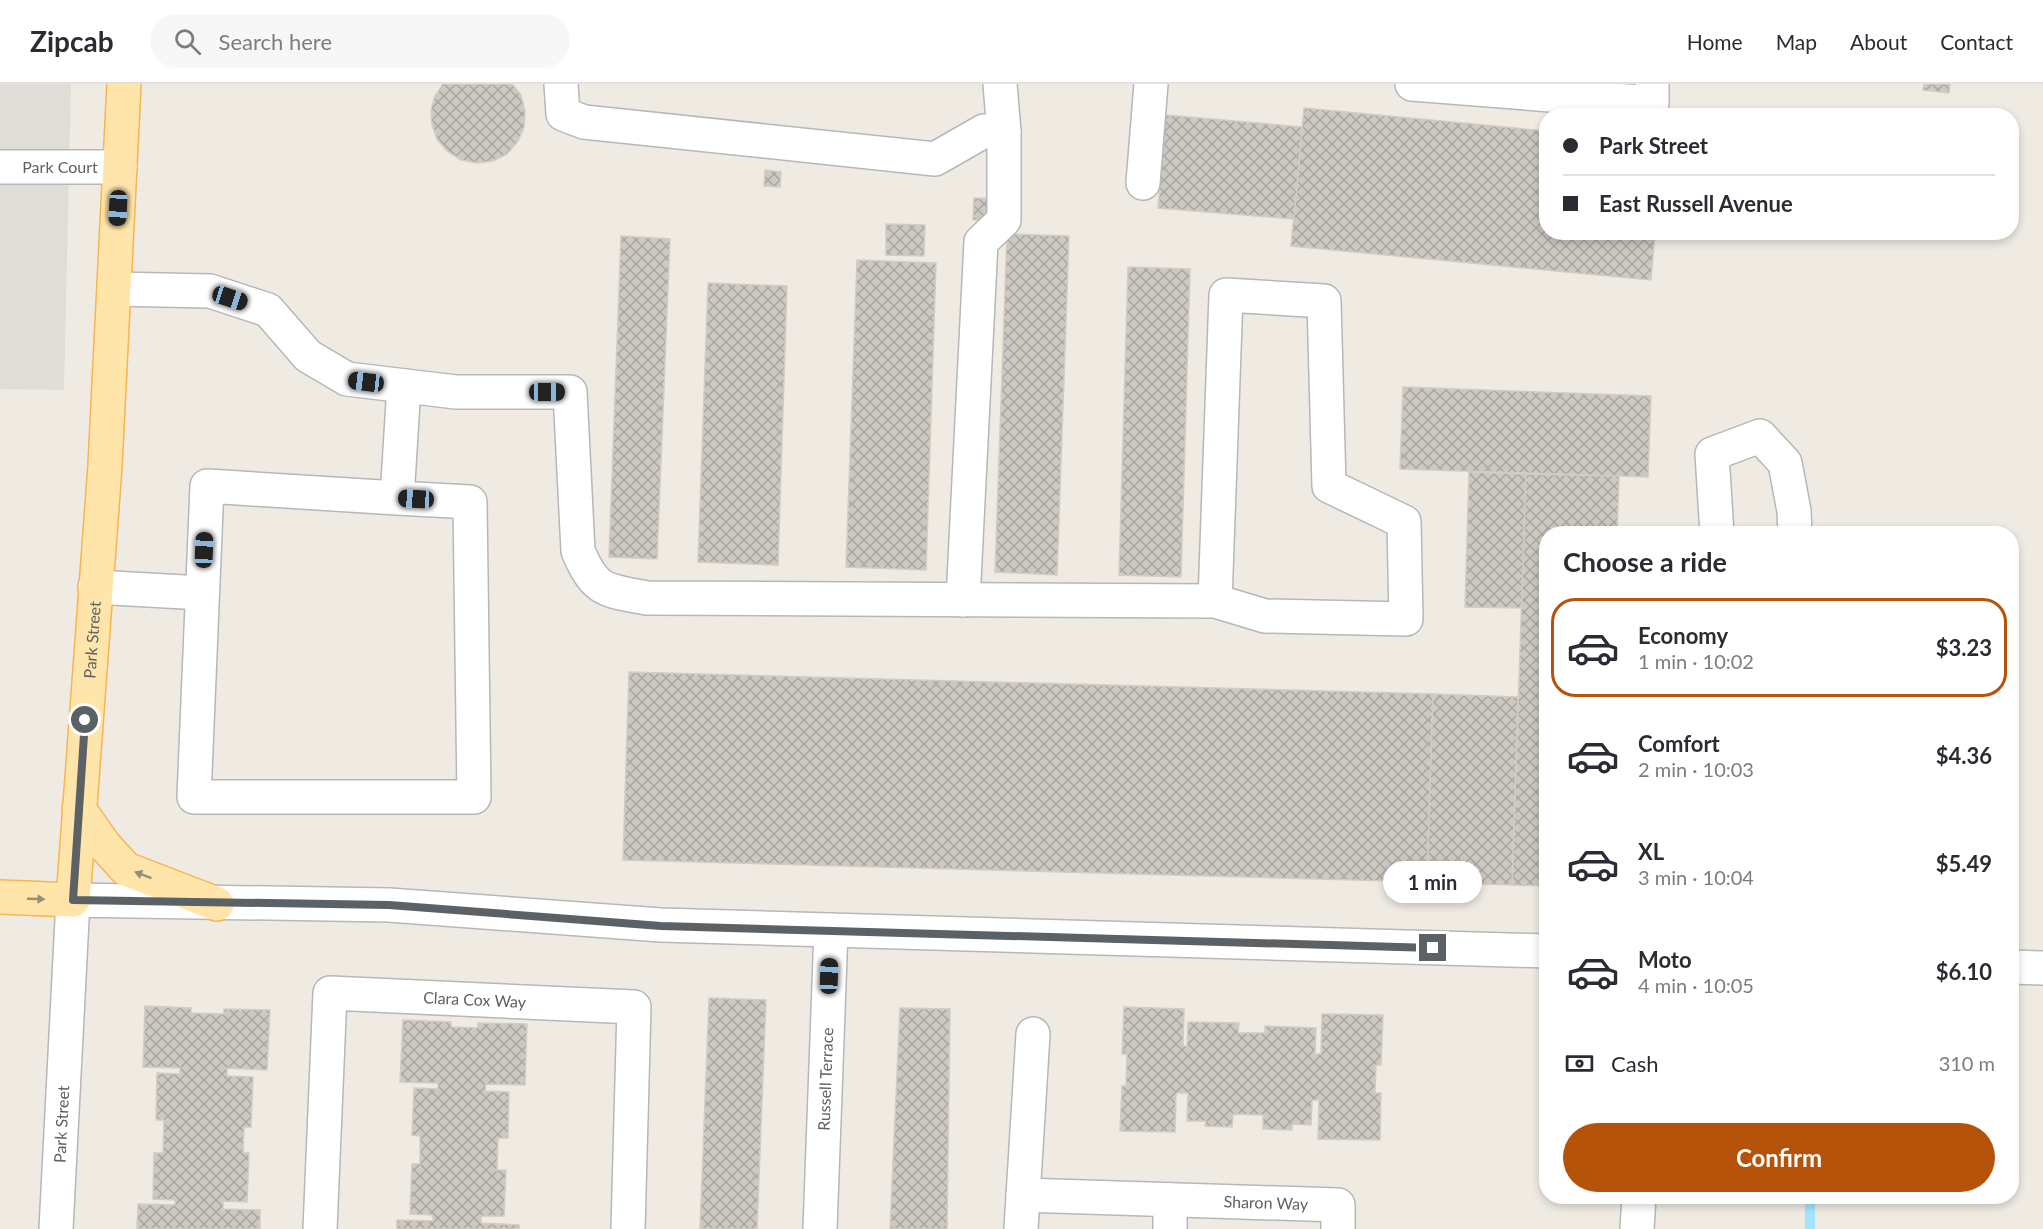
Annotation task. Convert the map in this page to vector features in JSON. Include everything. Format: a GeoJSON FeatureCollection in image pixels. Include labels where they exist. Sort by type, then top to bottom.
{"type":"FeatureCollection","features":[{"type":"Feature","properties":{"kind":"main road","name":"Park Street"},"geometry":{"type":"LineString","coordinates":[[73,900],[114,289],[124,84]]}},
{"type":"Feature","properties":{"kind":"main road"},"geometry":{"type":"LineString","coordinates":[[79,808],[105,846],[126,869],[217,904]]}},
{"type":"Feature","properties":{"kind":"main road"},"geometry":{"type":"LineString","coordinates":[[0,897],[73,900]]}},
{"type":"Feature","properties":{"kind":"street"},"geometry":{"type":"LineString","coordinates":[[561,84],[563,114],[584,122],[935,159],[984,131],[1004,132]]}},
{"type":"Feature","properties":{"kind":"street"},"geometry":{"type":"LineString","coordinates":[[963,600],[981,242],[1004,220],[1004,132],[999,84]]}},
{"type":"Feature","properties":{"kind":"street"},"geometry":{"type":"LineString","coordinates":[[1143,183],[1151,84]]}},
{"type":"Feature","properties":{"kind":"street"},"geometry":{"type":"LineString","coordinates":[[1412,84],[1657,101]]}},
{"type":"Feature","properties":{"kind":"street","name":"Park Court"},"geometry":{"type":"LineString","coordinates":[[0,167],[120,167]]}},
{"type":"Feature","properties":{"kind":"street"},"geometry":{"type":"LineString","coordinates":[[114,289],[210,291],[268,310],[308,356],[347,379],[456,392],[570,392],[578,551],[587,571],[605,590],[648,598],[1215,601],[1265,616],[1406,619],[1404,522],[1329,486],[1324,301],[1226,295],[1215,601]]}},
{"type":"Feature","properties":{"kind":"street"},"geometry":{"type":"LineString","coordinates":[[397,498],[404,386]]}},
{"type":"Feature","properties":{"kind":"street"},"geometry":{"type":"LineString","coordinates":[[1716,526],[1712,454],[1760,436],[1785,463],[1795,526]]}},
{"type":"Feature","properties":{"kind":"street"},"geometry":{"type":"LineString","coordinates":[[207,486],[397,498],[470,502],[474,798],[194,798],[207,486]]}},
{"type":"Feature","properties":{"kind":"street"},"geometry":{"type":"LineString","coordinates":[[95,587],[202,593]]}},
{"type":"Feature","properties":{"kind":"street"},"geometry":{"type":"LineString","coordinates":[[73,900],[389,905],[661,926],[1539,951]]}},
{"type":"Feature","properties":{"kind":"street","name":"Park Street"},"geometry":{"type":"LineString","coordinates":[[56,1229],[73,900]]}},
{"type":"Feature","properties":{"kind":"street","name":"Russell Terrace"},"geometry":{"type":"LineString","coordinates":[[820,1229],[831,930]]}},
{"type":"Feature","properties":{"kind":"street"},"geometry":{"type":"LineString","coordinates":[[2019,967],[2043,968]]}},
{"type":"Feature","properties":{"kind":"street","name":"Clara Cox Way"},"geometry":{"type":"LineString","coordinates":[[320,1229],[330,993],[634,1007],[628,1229]]}},
{"type":"Feature","properties":{"kind":"street"},"geometry":{"type":"LineString","coordinates":[[1021,1229],[1033,1034]]}},
{"type":"Feature","properties":{"kind":"street","name":"Sharon Way"},"geometry":{"type":"LineString","coordinates":[[1023,1195],[1170,1214],[1338,1205],[1338,1229]]}},
{"type":"Feature","properties":{"kind":"street"},"geometry":{"type":"LineString","coordinates":[[1637,1229],[1639,1204]]}},
{"type":"Feature","properties":{"kind":"shaded area"},"geometry":{"type":"Polygon","coordinates":[[[0,84],[71,84],[64,390],[0,389],[0,84]]]}},
{"type":"Feature","properties":{"kind":"building"},"geometry":{"type":"Polygon","coordinates":[[[443,84],[512,84],[521,95],[525,111],[524,127],[518,141],[507,154],[493,161],[477,163],[461,160],[447,151],[437,139],[432,125],[431,110],[435,96],[443,84]]]}},
{"type":"Feature","properties":{"kind":"building"},"geometry":{"type":"Polygon","coordinates":[[[1924,84],[1950,84],[1949,93],[1923,90],[1924,84]]]}},
{"type":"Feature","properties":{"kind":"building"},"geometry":{"type":"Polygon","coordinates":[[[1304,108],[1539,130],[1539,240],[1654,240],[1651,280],[1291,246],[1304,108]]]}},
{"type":"Feature","properties":{"kind":"building"},"geometry":{"type":"Polygon","coordinates":[[[1166,115],[1302,127],[1294,219],[1158,208],[1166,115]]]}},
{"type":"Feature","properties":{"kind":"building"},"geometry":{"type":"Polygon","coordinates":[[[765,170],[781,172],[780,187],[764,186],[765,170]]]}},
{"type":"Feature","properties":{"kind":"building"},"geometry":{"type":"Polygon","coordinates":[[[974,198],[997,199],[983,225],[983,220],[973,220],[974,198]]]}},
{"type":"Feature","properties":{"kind":"building"},"geometry":{"type":"Polygon","coordinates":[[[886,224],[925,225],[924,256],[886,255],[886,224]]]}},
{"type":"Feature","properties":{"kind":"building"},"geometry":{"type":"Polygon","coordinates":[[[1007,234],[1069,236],[1057,575],[995,572],[1007,234]]]}},
{"type":"Feature","properties":{"kind":"building"},"geometry":{"type":"Polygon","coordinates":[[[621,236],[670,239],[657,559],[609,557],[621,236]]]}},
{"type":"Feature","properties":{"kind":"building"},"geometry":{"type":"Polygon","coordinates":[[[857,260],[936,263],[926,570],[846,567],[857,260]]]}},
{"type":"Feature","properties":{"kind":"building"},"geometry":{"type":"Polygon","coordinates":[[[1128,267],[1190,269],[1181,577],[1119,575],[1128,267]]]}},
{"type":"Feature","properties":{"kind":"building"},"geometry":{"type":"Polygon","coordinates":[[[708,283],[787,286],[778,565],[698,562],[708,283]]]}},
{"type":"Feature","properties":{"kind":"building"},"geometry":{"type":"Polygon","coordinates":[[[1403,387],[1651,396],[1648,477],[1400,469],[1403,387]]]}},
{"type":"Feature","properties":{"kind":"building"},"geometry":{"type":"Polygon","coordinates":[[[1469,472],[1526,474],[1522,608],[1465,607],[1469,472]]]}},
{"type":"Feature","properties":{"kind":"building"},"geometry":{"type":"Polygon","coordinates":[[[1526,474],[1619,476],[1617,526],[1539,526],[1539,886],[1512,885],[1526,474]]]}},
{"type":"Feature","properties":{"kind":"building"},"geometry":{"type":"Polygon","coordinates":[[[629,672],[1433,694],[1427,882],[623,860],[629,672]]]}},
{"type":"Feature","properties":{"kind":"building"},"geometry":{"type":"Polygon","coordinates":[[[1433,694],[1518,697],[1512,885],[1427,882],[1433,694]]]}},
{"type":"Feature","properties":{"kind":"building"},"geometry":{"type":"Polygon","coordinates":[[[709,998],[766,1000],[757,1229],[700,1229],[709,998]]]}},
{"type":"Feature","properties":{"kind":"building"},"geometry":{"type":"Polygon","coordinates":[[[145,1006],[191,1008],[191,1013],[224,1014],[224,1009],[270,1010],[267,1070],[227,1068],[227,1076],[253,1077],[251,1127],[244,1127],[243,1153],[249,1153],[247,1202],[223,1201],[223,1209],[260,1210],[260,1229],[137,1229],[138,1204],[175,1205],[175,1200],[153,1199],[154,1153],[163,1153],[164,1120],[156,1120],[157,1073],[180,1074],[180,1068],[143,1067],[145,1006]]]}},
{"type":"Feature","properties":{"kind":"building"},"geometry":{"type":"Polygon","coordinates":[[[1124,1007],[1184,1009],[1183,1046],[1187,1046],[1188,1022],[1239,1023],[1238,1033],[1265,1033],[1265,1026],[1316,1028],[1315,1054],[1321,1054],[1322,1014],[1383,1015],[1381,1065],[1376,1065],[1375,1093],[1381,1093],[1380,1140],[1318,1139],[1319,1100],[1312,1100],[1311,1125],[1292,1124],[1292,1130],[1263,1129],[1263,1115],[1233,1114],[1232,1127],[1205,1126],[1206,1121],[1187,1121],[1188,1093],[1176,1093],[1175,1132],[1120,1131],[1122,1086],[1126,1086],[1127,1054],[1122,1054],[1124,1007]]]}},
{"type":"Feature","properties":{"kind":"building"},"geometry":{"type":"Polygon","coordinates":[[[900,1008],[950,1009],[947,1229],[890,1229],[900,1008]]]}},
{"type":"Feature","properties":{"kind":"building"},"geometry":{"type":"Polygon","coordinates":[[[403,1020],[451,1022],[451,1027],[478,1028],[478,1023],[527,1024],[525,1085],[486,1084],[485,1091],[509,1092],[508,1138],[498,1138],[497,1170],[506,1170],[504,1216],[481,1216],[481,1223],[519,1225],[519,1229],[397,1229],[397,1220],[433,1221],[433,1215],[410,1214],[412,1164],[420,1164],[420,1136],[412,1135],[414,1088],[438,1089],[438,1083],[400,1082],[403,1020]]]}},
{"type":"Feature","properties":{"kind":"waterway"},"geometry":{"type":"LineString","coordinates":[[1810,1204],[1810,1229]]}},
{"type":"Feature","properties":{"kind":"route"},"geometry":{"type":"LineString","coordinates":[[85,720],[73,900],[389,905],[661,926],[1433,948]]}}]}
